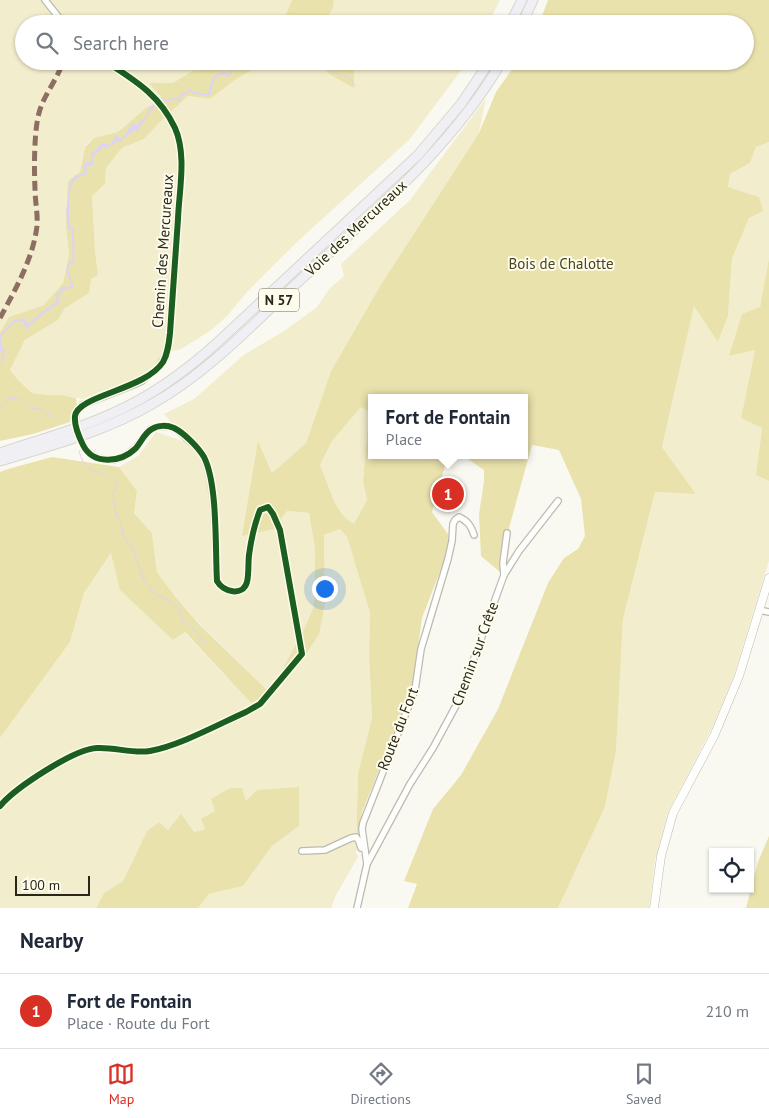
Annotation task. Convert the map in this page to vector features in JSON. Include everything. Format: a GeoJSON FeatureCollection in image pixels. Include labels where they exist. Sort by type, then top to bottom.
{"type":"FeatureCollection","features":[{"type":"Feature","properties":{"kind":"highway"},"geometry":{"type":"LineString","coordinates":[[514,15],[522,0]]}},
{"type":"Feature","properties":{"kind":"highway"},"geometry":{"type":"LineString","coordinates":[[526,15],[533,0]]}},
{"type":"Feature","properties":{"kind":"highway","name":"Voie des Mercureaux"},"geometry":{"type":"LineString","coordinates":[[0,453],[86,425],[114,413],[157,389],[189,367],[404,169],[449,120],[484,70]]}},
{"type":"Feature","properties":{"kind":"highway","name":"Voie des Mercureaux"},"geometry":{"type":"LineString","coordinates":[[0,461],[109,426],[162,398],[202,369],[419,170],[463,118],[496,70]]}},
{"type":"Feature","properties":{"kind":"main road"},"geometry":{"type":"LineString","coordinates":[[654,908],[661,856],[673,813],[714,736],[739,676],[769,578]]}},
{"type":"Feature","properties":{"kind":"street"},"geometry":{"type":"LineString","coordinates":[[45,0],[57,15]]}},
{"type":"Feature","properties":{"kind":"street","name":"Chemin des Mercureaux"},"geometry":{"type":"LineString","coordinates":[[75,423],[76,412],[82,405],[142,381],[158,368],[167,353],[170,333],[181,166],[178,136],[174,126],[156,99],[141,84],[118,70]]}},
{"type":"Feature","properties":{"kind":"street"},"geometry":{"type":"LineString","coordinates":[[0,806],[16,791],[79,752],[99,748],[139,752],[157,749],[246,712],[260,704],[302,654],[280,530],[268,507],[260,510],[257,518],[249,553],[247,583],[238,591],[226,590],[217,581],[214,515],[209,472],[203,455],[195,446],[175,428],[164,426],[150,430],[131,452],[111,460],[97,459],[91,455],[82,443]]}},
{"type":"Feature","properties":{"kind":"street","name":"Chemin sur Crête"},"geometry":{"type":"LineString","coordinates":[[368,864],[410,784],[434,748],[459,700],[504,575],[558,501]]}},
{"type":"Feature","properties":{"kind":"street","name":"Route du Fort"},"geometry":{"type":"LineString","coordinates":[[357,908],[368,864],[362,828],[363,823],[415,690],[421,649],[448,559],[455,520],[459,517],[466,520],[472,527],[474,535]]}},
{"type":"Feature","properties":{"kind":"street"},"geometry":{"type":"LineString","coordinates":[[504,575],[507,533]]}},
{"type":"Feature","properties":{"kind":"street"},"geometry":{"type":"LineString","coordinates":[[759,610],[769,612]]}},
{"type":"Feature","properties":{"kind":"street"},"geometry":{"type":"LineString","coordinates":[[302,851],[325,850],[356,837],[359,841],[364,860],[368,864]]}},
{"type":"Feature","properties":{"kind":"shaded area"},"geometry":{"type":"Polygon","coordinates":[[[0,0],[292,0],[286,15],[15,15],[15,70],[194,70],[173,83],[150,83],[161,98],[157,103],[147,107],[118,132],[94,138],[85,146],[66,228],[69,254],[63,283],[44,305],[9,317],[0,332],[0,0]]]}},
{"type":"Feature","properties":{"kind":"shaded area"},"geometry":{"type":"Polygon","coordinates":[[[334,0],[500,0],[492,15],[330,15],[334,0]]]}},
{"type":"Feature","properties":{"kind":"shaded area"},"geometry":{"type":"Polygon","coordinates":[[[234,70],[228,77],[222,74],[215,77],[210,96],[193,94],[190,91],[182,96],[180,101],[175,99],[171,101],[161,100],[179,98],[181,94],[190,89],[194,92],[208,94],[215,75],[222,71],[228,74],[234,70]]]}},
{"type":"Feature","properties":{"kind":"shaded area"},"geometry":{"type":"Polygon","coordinates":[[[252,70],[326,70],[329,74],[343,70],[461,70],[410,139],[297,242],[247,292],[228,315],[210,331],[181,349],[164,353],[157,364],[139,380],[83,399],[62,395],[32,393],[10,370],[25,340],[58,320],[65,308],[91,279],[98,275],[92,196],[105,184],[106,168],[122,148],[144,139],[188,96],[210,99],[252,70]]]}},
{"type":"Feature","properties":{"kind":"shaded area"},"geometry":{"type":"Polygon","coordinates":[[[486,98],[479,133],[380,286],[331,371],[306,443],[272,473],[258,442],[274,529],[287,511],[309,513],[315,549],[314,606],[272,691],[325,603],[324,535],[340,529],[347,537],[370,613],[369,657],[372,718],[358,773],[356,852],[358,857],[336,895],[331,908],[198,908],[209,894],[243,886],[272,846],[299,826],[299,787],[215,811],[205,829],[194,832],[168,830],[159,822],[147,831],[123,881],[104,893],[96,908],[0,908],[0,738],[70,642],[84,593],[112,552],[173,640],[184,632],[251,703],[270,694],[201,625],[174,595],[157,572],[152,533],[134,513],[137,491],[119,467],[138,456],[156,432],[189,443],[164,414],[194,399],[245,354],[284,331],[317,307],[330,288],[344,276],[341,264],[410,200],[486,98]]]}},
{"type":"Feature","properties":{"kind":"shaded area"},"geometry":{"type":"Polygon","coordinates":[[[154,105],[155,107],[137,132],[134,130],[120,142],[117,140],[108,148],[103,147],[93,156],[93,165],[87,165],[86,170],[88,174],[79,177],[73,182],[69,209],[70,227],[74,228],[75,258],[74,262],[69,265],[68,270],[74,287],[64,290],[58,297],[60,302],[34,321],[26,330],[23,321],[15,322],[1,336],[1,348],[6,350],[0,368],[3,352],[0,351],[0,335],[14,320],[25,318],[28,325],[57,301],[56,297],[62,287],[72,286],[66,270],[68,263],[72,261],[73,257],[72,230],[68,229],[66,212],[70,183],[75,176],[85,173],[83,170],[85,162],[91,162],[91,154],[102,143],[109,145],[117,135],[121,140],[133,123],[138,125],[147,115],[150,107],[154,105]]]}},
{"type":"Feature","properties":{"kind":"shaded area"},"geometry":{"type":"Polygon","coordinates":[[[769,142],[769,258],[760,307],[729,356],[755,350],[741,418],[762,428],[756,475],[769,481],[769,561],[734,675],[711,730],[668,812],[655,860],[649,908],[558,908],[605,807],[616,751],[623,619],[655,492],[696,494],[662,447],[694,305],[718,342],[728,316],[732,259],[759,197],[728,187],[730,174],[750,163],[756,147],[769,142]]]}},
{"type":"Feature","properties":{"kind":"shaded area"},"geometry":{"type":"Polygon","coordinates":[[[361,407],[368,411],[363,481],[367,500],[354,525],[347,520],[337,506],[320,465],[332,441],[361,407]]]}},
{"type":"Feature","properties":{"kind":"green space"},"geometry":{"type":"Polygon","coordinates":[[[292,0],[334,0],[333,8],[329,15],[286,15],[292,0]]]}},
{"type":"Feature","properties":{"kind":"green space","name":"Bois de Chalotte"},"geometry":{"type":"Polygon","coordinates":[[[548,0],[769,0],[769,142],[756,147],[750,163],[730,174],[728,187],[759,197],[763,211],[749,218],[732,259],[728,316],[718,342],[694,306],[662,447],[696,494],[655,492],[623,619],[616,751],[605,807],[558,908],[408,908],[417,884],[404,881],[433,809],[461,775],[498,709],[548,583],[564,558],[578,549],[585,536],[581,499],[559,450],[532,445],[509,528],[500,572],[481,556],[479,514],[484,470],[468,459],[528,459],[528,394],[368,394],[368,411],[361,407],[332,441],[320,465],[337,506],[347,519],[354,524],[367,500],[363,481],[368,424],[368,459],[447,459],[432,512],[450,537],[444,561],[422,618],[412,690],[362,812],[356,852],[358,773],[372,718],[369,657],[370,613],[347,537],[340,529],[324,535],[325,603],[319,634],[306,654],[270,694],[251,703],[185,632],[173,640],[120,590],[111,553],[84,593],[70,642],[0,738],[0,472],[52,457],[119,467],[137,491],[134,513],[152,533],[157,572],[200,625],[270,693],[314,606],[315,549],[309,513],[287,511],[274,529],[242,536],[258,441],[272,473],[306,443],[331,371],[380,286],[479,133],[496,92],[512,70],[754,70],[754,15],[542,15],[548,0]]]}},
{"type":"Feature","properties":{"kind":"green space"},"geometry":{"type":"Polygon","coordinates":[[[194,70],[252,70],[210,99],[188,96],[144,139],[122,148],[106,168],[105,184],[92,196],[98,275],[91,279],[89,293],[65,308],[58,320],[25,340],[10,370],[32,393],[76,398],[77,405],[70,422],[33,434],[0,441],[0,332],[9,317],[44,305],[63,283],[69,254],[66,228],[68,181],[80,172],[85,147],[94,138],[118,132],[147,107],[157,103],[161,97],[149,83],[173,83],[194,70]]]}},
{"type":"Feature","properties":{"kind":"green space"},"geometry":{"type":"Polygon","coordinates":[[[326,70],[354,70],[354,88],[329,74],[326,70]]]}},
{"type":"Feature","properties":{"kind":"green space"},"geometry":{"type":"Polygon","coordinates":[[[769,258],[769,481],[756,475],[762,428],[741,418],[755,350],[729,356],[742,314],[760,307],[769,258]]]}},
{"type":"Feature","properties":{"kind":"green space"},"geometry":{"type":"Polygon","coordinates":[[[299,787],[299,826],[272,846],[243,886],[209,894],[198,908],[96,908],[104,893],[123,881],[147,831],[159,822],[168,830],[181,814],[194,832],[205,829],[201,819],[215,811],[211,799],[230,788],[242,788],[246,801],[257,790],[299,787]]]}},
{"type":"Feature","properties":{"kind":"green space"},"geometry":{"type":"Polygon","coordinates":[[[769,836],[769,908],[746,908],[750,893],[754,893],[754,877],[769,836]]]}},
{"type":"Feature","properties":{"kind":"waterway"},"geometry":{"type":"LineString","coordinates":[[329,70],[351,79],[355,86]]}},
{"type":"Feature","properties":{"kind":"waterway"},"geometry":{"type":"LineString","coordinates":[[112,144],[124,137]]}},
{"type":"Feature","properties":{"kind":"waterway"},"geometry":{"type":"LineString","coordinates":[[0,406],[3,406],[9,398],[18,399],[22,400],[31,409],[38,408],[54,418]]}},
{"type":"Feature","properties":{"kind":"waterway"},"geometry":{"type":"LineString","coordinates":[[79,451],[86,466],[108,475]]}},
{"type":"Feature","properties":{"kind":"waterway"},"geometry":{"type":"LineString","coordinates":[[111,476],[117,484],[113,494],[117,517],[121,520],[123,535],[134,551],[144,580],[156,595],[168,600],[178,608],[183,621],[192,628],[207,646]]}},
{"type":"Feature","properties":{"kind":"marked path"},"geometry":{"type":"LineString","coordinates":[[0,318],[23,274],[35,238],[37,226],[35,194],[37,121],[41,106],[60,70]]}},
{"type":"Feature","properties":{"kind":"cycle path"},"geometry":{"type":"LineString","coordinates":[[0,806],[31,780],[60,762],[87,750],[104,748],[150,751],[186,740],[246,712],[260,704],[302,654],[280,530],[268,507],[260,510],[256,520],[251,543],[248,579],[245,587],[237,591],[228,590],[217,581],[212,484],[204,457],[195,445],[174,428],[160,426],[149,431],[129,454],[107,460],[93,456],[87,451],[77,431],[75,416],[79,409],[87,403],[128,386],[154,371],[163,362],[170,337],[181,173],[179,139],[169,116],[161,106],[145,89],[118,70]]}},
{"type":"Feature","properties":{"kind":"place","name":"Fort de Fontain"},"geometry":{"type":"Point","coordinates":[448,494]}}]}
